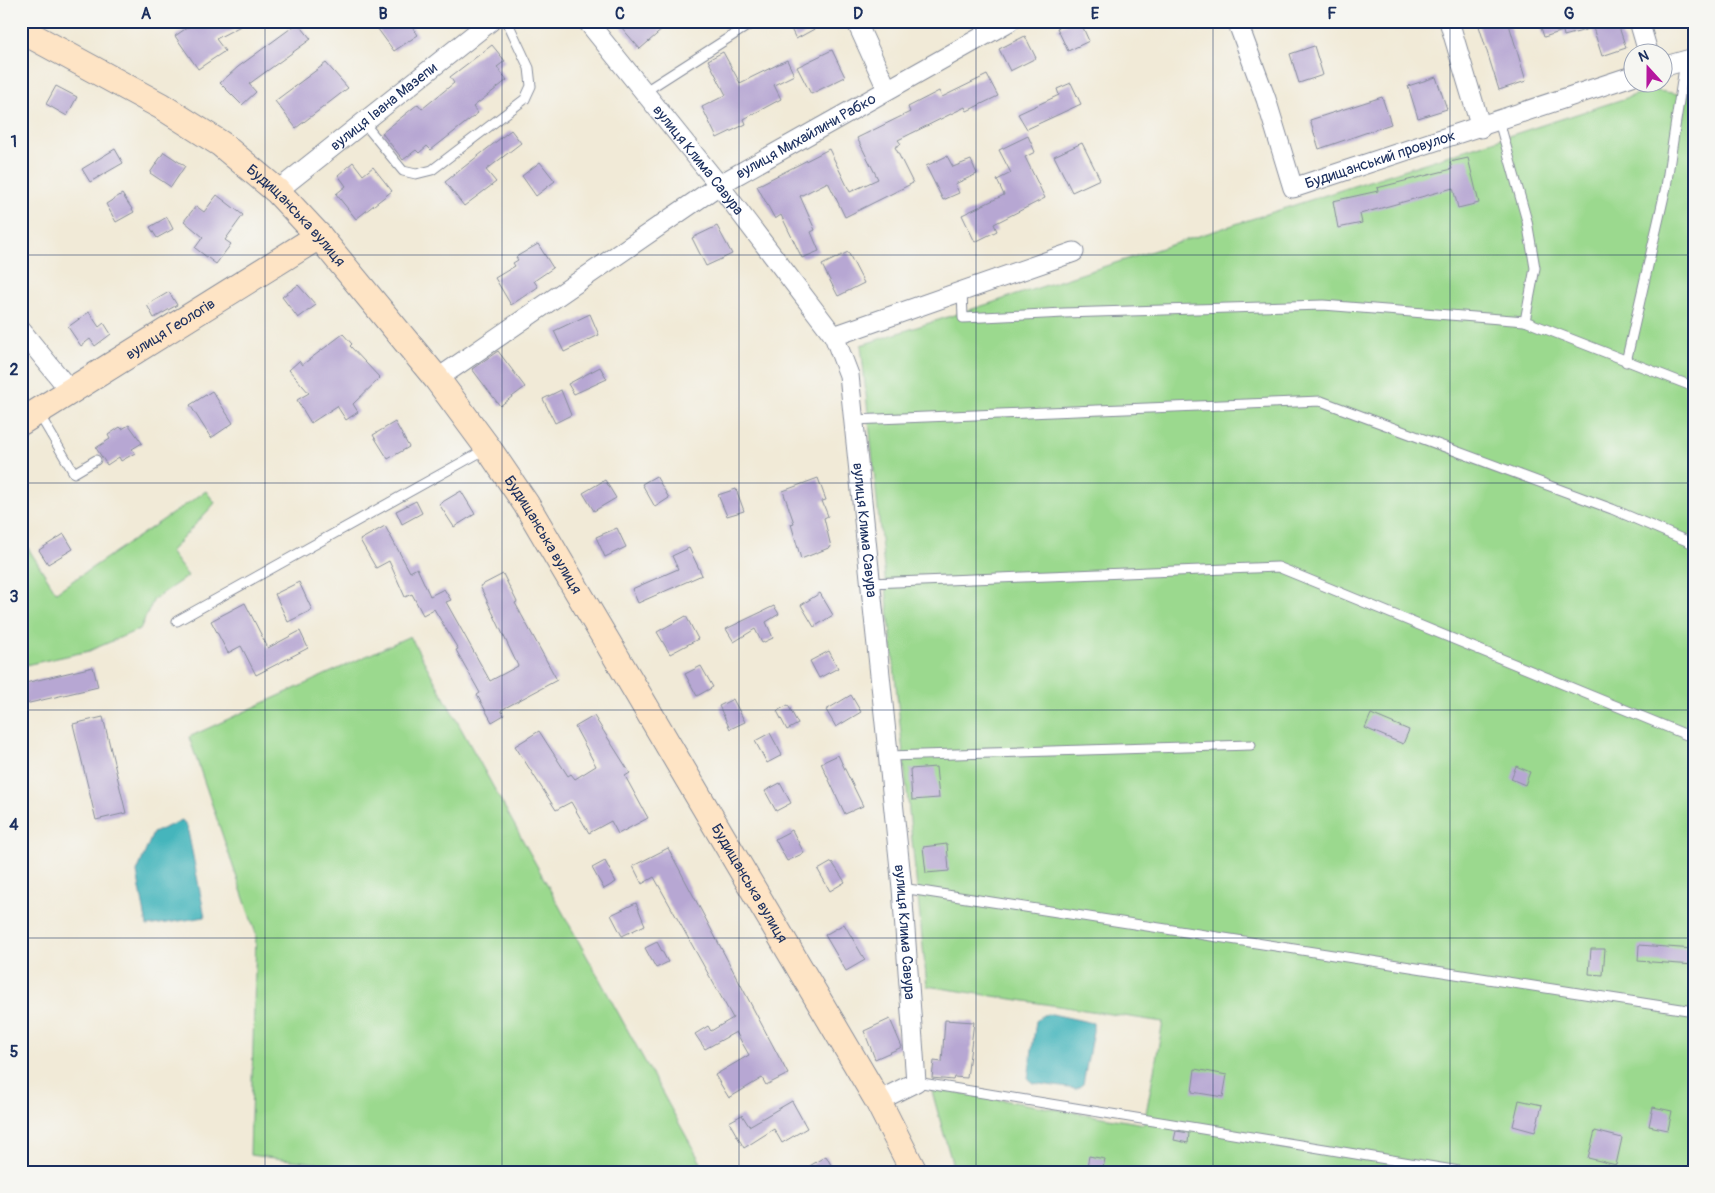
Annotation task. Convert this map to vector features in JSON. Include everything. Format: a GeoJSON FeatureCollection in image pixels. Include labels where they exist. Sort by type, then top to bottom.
{"type":"FeatureCollection","features":[{"type":"Feature","properties":{"kind":"street","name":"вулиця Івана Мазепи"},"geometry":{"type":"LineString","coordinates":[[277,191],[491,21]]}},
{"type":"Feature","properties":{"kind":"street","name":"вулиця Клима Савура"},"geometry":{"type":"LineString","coordinates":[[587,21],[719,185],[834,336],[849,375],[902,888],[916,1082]]}},
{"type":"Feature","properties":{"kind":"street"},"geometry":{"type":"LineString","coordinates":[[856,21],[888,89]]}},
{"type":"Feature","properties":{"kind":"street","name":"вулиця Михайлини Рабко"},"geometry":{"type":"LineString","coordinates":[[437,379],[719,185],[1010,21]]}},
{"type":"Feature","properties":{"kind":"street","name":"Будищанський провулок"},"geometry":{"type":"LineString","coordinates":[[1237,21],[1266,99],[1293,188],[1481,128],[1622,79]]}},
{"type":"Feature","properties":{"kind":"street"},"geometry":{"type":"LineString","coordinates":[[1449,21],[1481,128]]}},
{"type":"Feature","properties":{"kind":"street"},"geometry":{"type":"LineString","coordinates":[[1639,21],[1645,42]]}},
{"type":"Feature","properties":{"kind":"street","name":"Будищанська вулиця"},"geometry":{"type":"LineString","coordinates":[[21,30],[184,120],[221,144],[277,191],[319,236],[437,379],[488,448],[530,512],[878,1101],[914,1172]]}},
{"type":"Feature","properties":{"kind":"street"},"geometry":{"type":"LineString","coordinates":[[1672,64],[1690,59]]}},
{"type":"Feature","properties":{"kind":"street","name":"вулиця Геологів"},"geometry":{"type":"LineString","coordinates":[[29,417],[319,236]]}},
{"type":"Feature","properties":{"kind":"street"},"geometry":{"type":"LineString","coordinates":[[834,336],[962,289],[1074,252]]}},
{"type":"Feature","properties":{"kind":"street"},"geometry":{"type":"LineString","coordinates":[[21,330],[71,392]]}},
{"type":"Feature","properties":{"kind":"street"},"geometry":{"type":"LineString","coordinates":[[878,1101],[916,1082]]}},
{"type":"Feature","properties":{"kind":"lane"},"geometry":{"type":"LineString","coordinates":[[363,122],[403,171],[416,174],[432,170],[525,99],[531,86],[529,68],[507,21]]}},
{"type":"Feature","properties":{"kind":"lane"},"geometry":{"type":"LineString","coordinates":[[644,92],[755,21]]}},
{"type":"Feature","properties":{"kind":"lane"},"geometry":{"type":"LineString","coordinates":[[1626,362],[1666,187],[1690,59]]}},
{"type":"Feature","properties":{"kind":"lane"},"geometry":{"type":"LineString","coordinates":[[1500,121],[1528,221],[1535,268],[1525,321]]}},
{"type":"Feature","properties":{"kind":"lane"},"geometry":{"type":"LineString","coordinates":[[962,289],[963,318],[1323,304],[1525,321],[1694,387]]}},
{"type":"Feature","properties":{"kind":"lane"},"geometry":{"type":"LineString","coordinates":[[853,420],[1321,401],[1612,509],[1694,544]]}},
{"type":"Feature","properties":{"kind":"lane"},"geometry":{"type":"LineString","coordinates":[[29,417],[74,472],[96,460]]}},
{"type":"Feature","properties":{"kind":"lane"},"geometry":{"type":"LineString","coordinates":[[177,620],[488,448]]}},
{"type":"Feature","properties":{"kind":"lane"},"geometry":{"type":"LineString","coordinates":[[870,583],[1278,567],[1694,738]]}},
{"type":"Feature","properties":{"kind":"lane"},"geometry":{"type":"LineString","coordinates":[[888,756],[1251,745]]}},
{"type":"Feature","properties":{"kind":"lane"},"geometry":{"type":"LineString","coordinates":[[902,888],[1694,1011]]}},
{"type":"Feature","properties":{"kind":"lane"},"geometry":{"type":"LineString","coordinates":[[916,1082],[1465,1172]]}},
{"type":"Feature","properties":{"kind":"green space"},"geometry":{"type":"Polygon","coordinates":[[[1645,92],[1665,92],[1694,96],[1694,1172],[969,1172],[954,1170],[931,1088],[1144,1124],[1163,1022],[927,986],[861,345],[1645,92]]]}},
{"type":"Feature","properties":{"kind":"green space"},"geometry":{"type":"Polygon","coordinates":[[[206,491],[215,503],[170,552],[188,576],[154,599],[140,629],[89,651],[21,666],[21,537],[56,592],[206,491]]]}},
{"type":"Feature","properties":{"kind":"green space"},"geometry":{"type":"Polygon","coordinates":[[[410,636],[706,1172],[388,1172],[250,1155],[256,934],[189,737],[410,636]]]}},
{"type":"Feature","properties":{"kind":"water"},"geometry":{"type":"Polygon","coordinates":[[[182,820],[187,826],[205,917],[147,926],[137,872],[153,833],[182,820]]]}},
{"type":"Feature","properties":{"kind":"water"},"geometry":{"type":"Polygon","coordinates":[[[1052,1014],[1093,1023],[1083,1084],[1076,1089],[1033,1083],[1028,1079],[1036,1021],[1043,1015],[1052,1014]]]}},
{"type":"Feature","properties":{"kind":"building"},"geometry":{"type":"Polygon","coordinates":[[[197,21],[250,21],[216,39],[225,51],[198,69],[175,36],[197,21]]]}},
{"type":"Feature","properties":{"kind":"building"},"geometry":{"type":"Polygon","coordinates":[[[372,21],[408,21],[418,35],[394,51],[372,21]]]}},
{"type":"Feature","properties":{"kind":"building"},"geometry":{"type":"Polygon","coordinates":[[[630,21],[672,21],[640,49],[622,28],[630,21]]]}},
{"type":"Feature","properties":{"kind":"building"},"geometry":{"type":"Polygon","coordinates":[[[787,21],[829,21],[796,39],[787,21]]]}},
{"type":"Feature","properties":{"kind":"building"},"geometry":{"type":"Polygon","coordinates":[[[1073,21],[1080,21],[1089,41],[1068,51],[1057,28],[1073,21]]]}},
{"type":"Feature","properties":{"kind":"building"},"geometry":{"type":"Polygon","coordinates":[[[1494,21],[1508,21],[1526,81],[1499,90],[1479,26],[1494,21]]]}},
{"type":"Feature","properties":{"kind":"building"},"geometry":{"type":"Polygon","coordinates":[[[1539,21],[1603,21],[1604,25],[1617,21],[1624,42],[1622,42],[1622,49],[1602,56],[1593,28],[1564,36],[1563,31],[1544,37],[1539,21]]]}},
{"type":"Feature","properties":{"kind":"building"},"geometry":{"type":"Polygon","coordinates":[[[298,23],[311,39],[249,84],[256,92],[242,105],[220,83],[238,67],[298,23]]]}},
{"type":"Feature","properties":{"kind":"building"},"geometry":{"type":"Polygon","coordinates":[[[1025,36],[1036,58],[1010,71],[999,49],[1025,36]]]}},
{"type":"Feature","properties":{"kind":"building"},"geometry":{"type":"Polygon","coordinates":[[[492,45],[505,61],[497,67],[507,80],[473,107],[478,113],[431,150],[427,146],[419,153],[416,150],[403,160],[382,133],[418,104],[422,109],[454,83],[450,77],[492,45]]]}},
{"type":"Feature","properties":{"kind":"building"},"geometry":{"type":"Polygon","coordinates":[[[1314,46],[1323,75],[1299,83],[1290,54],[1314,46]]]}},
{"type":"Feature","properties":{"kind":"building"},"geometry":{"type":"Polygon","coordinates":[[[832,50],[845,77],[811,94],[797,67],[832,50]]]}},
{"type":"Feature","properties":{"kind":"building"},"geometry":{"type":"Polygon","coordinates":[[[723,52],[740,83],[787,60],[794,75],[774,85],[781,99],[744,119],[746,124],[717,138],[702,107],[726,95],[708,60],[723,52]]]}},
{"type":"Feature","properties":{"kind":"building"},"geometry":{"type":"Polygon","coordinates":[[[326,63],[348,88],[296,128],[275,101],[326,63]]]}},
{"type":"Feature","properties":{"kind":"building"},"geometry":{"type":"Polygon","coordinates":[[[987,75],[998,96],[967,111],[965,107],[898,140],[901,144],[895,147],[913,183],[845,217],[828,182],[800,196],[815,230],[811,232],[819,251],[802,258],[781,215],[775,219],[757,186],[829,149],[850,192],[878,179],[857,138],[910,112],[908,107],[939,91],[942,97],[987,75]]]}},
{"type":"Feature","properties":{"kind":"building"},"geometry":{"type":"Polygon","coordinates":[[[1436,77],[1447,109],[1418,118],[1408,86],[1436,77]]]}},
{"type":"Feature","properties":{"kind":"building"},"geometry":{"type":"Polygon","coordinates":[[[1071,83],[1081,104],[1027,129],[1018,114],[1059,95],[1057,89],[1071,83]]]}},
{"type":"Feature","properties":{"kind":"building"},"geometry":{"type":"Polygon","coordinates":[[[56,86],[77,97],[67,116],[46,104],[56,86]]]}},
{"type":"Feature","properties":{"kind":"building"},"geometry":{"type":"Polygon","coordinates":[[[1382,97],[1391,124],[1319,149],[1310,120],[1382,97]]]}},
{"type":"Feature","properties":{"kind":"building"},"geometry":{"type":"Polygon","coordinates":[[[511,130],[521,143],[486,170],[496,182],[464,206],[445,182],[511,130]]]}},
{"type":"Feature","properties":{"kind":"building"},"geometry":{"type":"Polygon","coordinates":[[[1028,136],[1035,152],[1025,157],[1045,198],[994,224],[997,231],[975,242],[962,215],[1004,195],[997,180],[1011,173],[999,150],[1028,136]]]}},
{"type":"Feature","properties":{"kind":"building"},"geometry":{"type":"Polygon","coordinates":[[[1082,143],[1100,179],[1072,192],[1054,156],[1082,143]]]}},
{"type":"Feature","properties":{"kind":"building"},"geometry":{"type":"Polygon","coordinates":[[[115,149],[123,163],[90,182],[82,169],[115,149]]]}},
{"type":"Feature","properties":{"kind":"building"},"geometry":{"type":"Polygon","coordinates":[[[164,152],[185,166],[171,187],[150,173],[164,152]]]}},
{"type":"Feature","properties":{"kind":"building"},"geometry":{"type":"Polygon","coordinates":[[[947,156],[953,167],[971,160],[977,174],[955,184],[959,193],[943,200],[926,166],[947,156]]]}},
{"type":"Feature","properties":{"kind":"building"},"geometry":{"type":"Polygon","coordinates":[[[1468,158],[1479,203],[1458,208],[1453,188],[1360,214],[1362,223],[1338,228],[1333,201],[1378,191],[1377,188],[1452,169],[1450,162],[1468,158]]]}},
{"type":"Feature","properties":{"kind":"building"},"geometry":{"type":"Polygon","coordinates":[[[353,162],[363,175],[373,167],[392,191],[356,219],[336,194],[346,186],[338,175],[353,162]]]}},
{"type":"Feature","properties":{"kind":"building"},"geometry":{"type":"Polygon","coordinates":[[[540,162],[555,181],[536,196],[522,176],[540,162]]]}},
{"type":"Feature","properties":{"kind":"building"},"geometry":{"type":"Polygon","coordinates":[[[122,194],[134,212],[116,222],[106,204],[122,194]]]}},
{"type":"Feature","properties":{"kind":"building"},"geometry":{"type":"Polygon","coordinates":[[[217,195],[243,215],[225,240],[231,244],[216,264],[195,248],[203,237],[184,221],[196,206],[204,212],[217,195]]]}},
{"type":"Feature","properties":{"kind":"building"},"geometry":{"type":"Polygon","coordinates":[[[167,217],[173,229],[157,238],[150,227],[167,217]]]}},
{"type":"Feature","properties":{"kind":"building"},"geometry":{"type":"Polygon","coordinates":[[[717,226],[732,254],[706,266],[692,238],[717,226]]]}},
{"type":"Feature","properties":{"kind":"building"},"geometry":{"type":"Polygon","coordinates":[[[538,244],[553,268],[534,281],[538,287],[511,305],[495,278],[515,266],[513,263],[518,260],[516,257],[538,244]]]}},
{"type":"Feature","properties":{"kind":"building"},"geometry":{"type":"Polygon","coordinates":[[[848,252],[864,283],[838,296],[822,265],[848,252]]]}},
{"type":"Feature","properties":{"kind":"building"},"geometry":{"type":"Polygon","coordinates":[[[298,285],[316,305],[298,318],[282,297],[298,285]]]}},
{"type":"Feature","properties":{"kind":"building"},"geometry":{"type":"Polygon","coordinates":[[[169,292],[177,305],[154,318],[147,305],[169,292]]]}},
{"type":"Feature","properties":{"kind":"building"},"geometry":{"type":"Polygon","coordinates":[[[89,312],[99,327],[104,323],[111,334],[95,346],[90,339],[81,346],[68,327],[89,312]]]}},
{"type":"Feature","properties":{"kind":"building"},"geometry":{"type":"Polygon","coordinates":[[[590,314],[599,335],[564,352],[554,331],[590,314]]]}},
{"type":"Feature","properties":{"kind":"building"},"geometry":{"type":"Polygon","coordinates":[[[343,334],[352,344],[350,346],[380,378],[353,404],[358,412],[346,420],[337,406],[311,423],[297,400],[309,393],[289,370],[299,361],[302,365],[343,334]]]}},
{"type":"Feature","properties":{"kind":"building"},"geometry":{"type":"Polygon","coordinates":[[[498,351],[525,387],[500,406],[472,369],[498,351]]]}},
{"type":"Feature","properties":{"kind":"building"},"geometry":{"type":"Polygon","coordinates":[[[600,367],[607,379],[574,394],[568,384],[600,367]]]}},
{"type":"Feature","properties":{"kind":"building"},"geometry":{"type":"Polygon","coordinates":[[[561,390],[571,415],[555,423],[543,399],[561,390]]]}},
{"type":"Feature","properties":{"kind":"building"},"geometry":{"type":"Polygon","coordinates":[[[212,391],[233,423],[211,438],[190,405],[212,391]]]}},
{"type":"Feature","properties":{"kind":"building"},"geometry":{"type":"Polygon","coordinates":[[[395,422],[409,447],[388,459],[373,435],[395,422]]]}},
{"type":"Feature","properties":{"kind":"building"},"geometry":{"type":"Polygon","coordinates":[[[129,425],[142,443],[132,449],[135,453],[121,461],[119,457],[107,465],[96,448],[110,439],[108,435],[120,427],[122,429],[129,425]]]}},
{"type":"Feature","properties":{"kind":"building"},"geometry":{"type":"Polygon","coordinates":[[[656,476],[669,498],[655,507],[642,484],[656,476]]]}},
{"type":"Feature","properties":{"kind":"building"},"geometry":{"type":"Polygon","coordinates":[[[818,478],[826,500],[822,501],[828,516],[824,518],[831,547],[801,559],[791,524],[794,523],[783,491],[818,478]]]}},
{"type":"Feature","properties":{"kind":"building"},"geometry":{"type":"Polygon","coordinates":[[[605,480],[616,498],[594,511],[583,493],[605,480]]]}},
{"type":"Feature","properties":{"kind":"building"},"geometry":{"type":"Polygon","coordinates":[[[736,489],[744,511],[727,516],[718,495],[736,489]]]}},
{"type":"Feature","properties":{"kind":"building"},"geometry":{"type":"Polygon","coordinates":[[[461,491],[475,514],[454,527],[439,504],[461,491]]]}},
{"type":"Feature","properties":{"kind":"building"},"geometry":{"type":"Polygon","coordinates":[[[416,501],[422,513],[402,524],[396,511],[416,501]]]}},
{"type":"Feature","properties":{"kind":"building"},"geometry":{"type":"Polygon","coordinates":[[[385,526],[410,572],[417,568],[430,596],[444,589],[451,600],[446,602],[490,681],[518,666],[480,586],[503,574],[517,602],[515,603],[557,680],[501,710],[504,715],[492,722],[477,695],[480,693],[456,650],[458,649],[434,609],[423,615],[412,594],[405,597],[389,561],[376,568],[360,540],[385,526]]]}},
{"type":"Feature","properties":{"kind":"building"},"geometry":{"type":"Polygon","coordinates":[[[617,528],[626,547],[605,557],[596,537],[617,528]]]}},
{"type":"Feature","properties":{"kind":"building"},"geometry":{"type":"Polygon","coordinates":[[[64,534],[73,549],[48,564],[39,550],[64,534]]]}},
{"type":"Feature","properties":{"kind":"building"},"geometry":{"type":"Polygon","coordinates":[[[689,548],[702,575],[638,603],[632,589],[678,569],[672,556],[689,548]]]}},
{"type":"Feature","properties":{"kind":"building"},"geometry":{"type":"Polygon","coordinates":[[[299,582],[312,610],[288,622],[275,594],[299,582]]]}},
{"type":"Feature","properties":{"kind":"building"},"geometry":{"type":"Polygon","coordinates":[[[820,593],[833,615],[814,627],[801,605],[820,593]]]}},
{"type":"Feature","properties":{"kind":"building"},"geometry":{"type":"Polygon","coordinates":[[[245,603],[268,648],[300,631],[308,648],[256,675],[241,646],[228,653],[211,621],[245,603]]]}},
{"type":"Feature","properties":{"kind":"building"},"geometry":{"type":"Polygon","coordinates":[[[774,606],[779,614],[766,622],[773,638],[762,643],[755,629],[734,642],[726,629],[774,606]]]}},
{"type":"Feature","properties":{"kind":"building"},"geometry":{"type":"Polygon","coordinates":[[[686,616],[698,639],[670,654],[657,632],[686,616]]]}},
{"type":"Feature","properties":{"kind":"building"},"geometry":{"type":"Polygon","coordinates":[[[829,651],[838,668],[819,678],[810,661],[829,651]]]}},
{"type":"Feature","properties":{"kind":"building"},"geometry":{"type":"Polygon","coordinates":[[[701,666],[713,687],[697,696],[685,674],[701,666]]]}},
{"type":"Feature","properties":{"kind":"building"},"geometry":{"type":"Polygon","coordinates":[[[93,667],[98,687],[21,705],[21,684],[93,667]]]}},
{"type":"Feature","properties":{"kind":"building"},"geometry":{"type":"Polygon","coordinates":[[[851,695],[861,712],[836,727],[826,710],[851,695]]]}},
{"type":"Feature","properties":{"kind":"building"},"geometry":{"type":"Polygon","coordinates":[[[733,699],[745,722],[730,729],[719,706],[733,699]]]}},
{"type":"Feature","properties":{"kind":"building"},"geometry":{"type":"Polygon","coordinates":[[[788,705],[798,724],[787,730],[777,711],[788,705]]]}},
{"type":"Feature","properties":{"kind":"building"},"geometry":{"type":"Polygon","coordinates":[[[1371,714],[1409,730],[1403,744],[1365,728],[1371,714]]]}},
{"type":"Feature","properties":{"kind":"building"},"geometry":{"type":"Polygon","coordinates":[[[594,716],[630,773],[625,776],[648,818],[618,834],[611,821],[589,833],[571,802],[556,810],[515,746],[539,731],[568,776],[571,774],[575,779],[596,766],[575,727],[594,716]]]}},
{"type":"Feature","properties":{"kind":"building"},"geometry":{"type":"Polygon","coordinates":[[[103,717],[126,813],[96,820],[73,724],[103,717]]]}},
{"type":"Feature","properties":{"kind":"building"},"geometry":{"type":"Polygon","coordinates":[[[770,733],[782,755],[767,763],[755,741],[770,733]]]}},
{"type":"Feature","properties":{"kind":"building"},"geometry":{"type":"Polygon","coordinates":[[[838,755],[863,806],[845,814],[821,763],[838,755]]]}},
{"type":"Feature","properties":{"kind":"building"},"geometry":{"type":"Polygon","coordinates":[[[1516,766],[1530,772],[1525,785],[1511,779],[1516,766]]]}},
{"type":"Feature","properties":{"kind":"building"},"geometry":{"type":"Polygon","coordinates":[[[936,767],[939,798],[912,800],[910,769],[936,767]]]}},
{"type":"Feature","properties":{"kind":"building"},"geometry":{"type":"Polygon","coordinates":[[[780,783],[791,803],[776,811],[765,791],[780,783]]]}},
{"type":"Feature","properties":{"kind":"building"},"geometry":{"type":"Polygon","coordinates":[[[792,830],[804,853],[787,861],[775,839],[792,830]]]}},
{"type":"Feature","properties":{"kind":"building"},"geometry":{"type":"Polygon","coordinates":[[[947,844],[949,871],[926,873],[923,847],[947,844]]]}},
{"type":"Feature","properties":{"kind":"building"},"geometry":{"type":"Polygon","coordinates":[[[668,848],[788,1074],[766,1085],[762,1078],[729,1098],[715,1075],[749,1055],[736,1032],[705,1049],[695,1034],[708,1026],[711,1031],[733,1018],[654,877],[642,884],[633,866],[668,848]]]}},
{"type":"Feature","properties":{"kind":"building"},"geometry":{"type":"Polygon","coordinates":[[[605,861],[616,882],[604,889],[592,868],[605,861]]]}},
{"type":"Feature","properties":{"kind":"building"},"geometry":{"type":"Polygon","coordinates":[[[832,862],[845,882],[830,891],[818,870],[832,862]]]}},
{"type":"Feature","properties":{"kind":"building"},"geometry":{"type":"Polygon","coordinates":[[[636,903],[645,925],[622,936],[611,915],[636,903]]]}},
{"type":"Feature","properties":{"kind":"building"},"geometry":{"type":"Polygon","coordinates":[[[844,924],[865,960],[846,971],[825,935],[844,924]]]}},
{"type":"Feature","properties":{"kind":"building"},"geometry":{"type":"Polygon","coordinates":[[[657,942],[668,962],[656,968],[645,948],[657,942]]]}},
{"type":"Feature","properties":{"kind":"building"},"geometry":{"type":"Polygon","coordinates":[[[1639,945],[1694,949],[1694,965],[1638,961],[1639,945]]]}},
{"type":"Feature","properties":{"kind":"building"},"geometry":{"type":"Polygon","coordinates":[[[1591,949],[1605,949],[1603,975],[1589,974],[1591,949]]]}},
{"type":"Feature","properties":{"kind":"building"},"geometry":{"type":"Polygon","coordinates":[[[890,1019],[902,1047],[875,1059],[864,1031],[890,1019]]]}},
{"type":"Feature","properties":{"kind":"building"},"geometry":{"type":"Polygon","coordinates":[[[945,1020],[974,1022],[967,1078],[954,1077],[953,1080],[932,1078],[934,1061],[942,1062],[945,1020]]]}},
{"type":"Feature","properties":{"kind":"building"},"geometry":{"type":"Polygon","coordinates":[[[1195,1069],[1227,1075],[1223,1097],[1192,1092],[1195,1069]]]}},
{"type":"Feature","properties":{"kind":"building"},"geometry":{"type":"Polygon","coordinates":[[[1519,1100],[1542,1105],[1535,1132],[1513,1126],[1519,1100]]]}},
{"type":"Feature","properties":{"kind":"building"},"geometry":{"type":"Polygon","coordinates":[[[792,1101],[807,1128],[782,1143],[774,1129],[744,1148],[729,1122],[742,1115],[749,1126],[792,1101]]]}},
{"type":"Feature","properties":{"kind":"building"},"geometry":{"type":"Polygon","coordinates":[[[1653,1107],[1672,1111],[1668,1130],[1649,1126],[1653,1107]]]}},
{"type":"Feature","properties":{"kind":"building"},"geometry":{"type":"Polygon","coordinates":[[[1176,1131],[1189,1133],[1188,1143],[1174,1140],[1176,1131]]]}},
{"type":"Feature","properties":{"kind":"building"},"geometry":{"type":"Polygon","coordinates":[[[1595,1131],[1622,1138],[1616,1165],[1588,1158],[1595,1131]]]}},
{"type":"Feature","properties":{"kind":"building"},"geometry":{"type":"Polygon","coordinates":[[[826,1156],[835,1172],[800,1172],[826,1156]]]}},
{"type":"Feature","properties":{"kind":"building"},"geometry":{"type":"Polygon","coordinates":[[[1089,1156],[1105,1159],[1102,1172],[1086,1172],[1089,1156]]]}}]}
